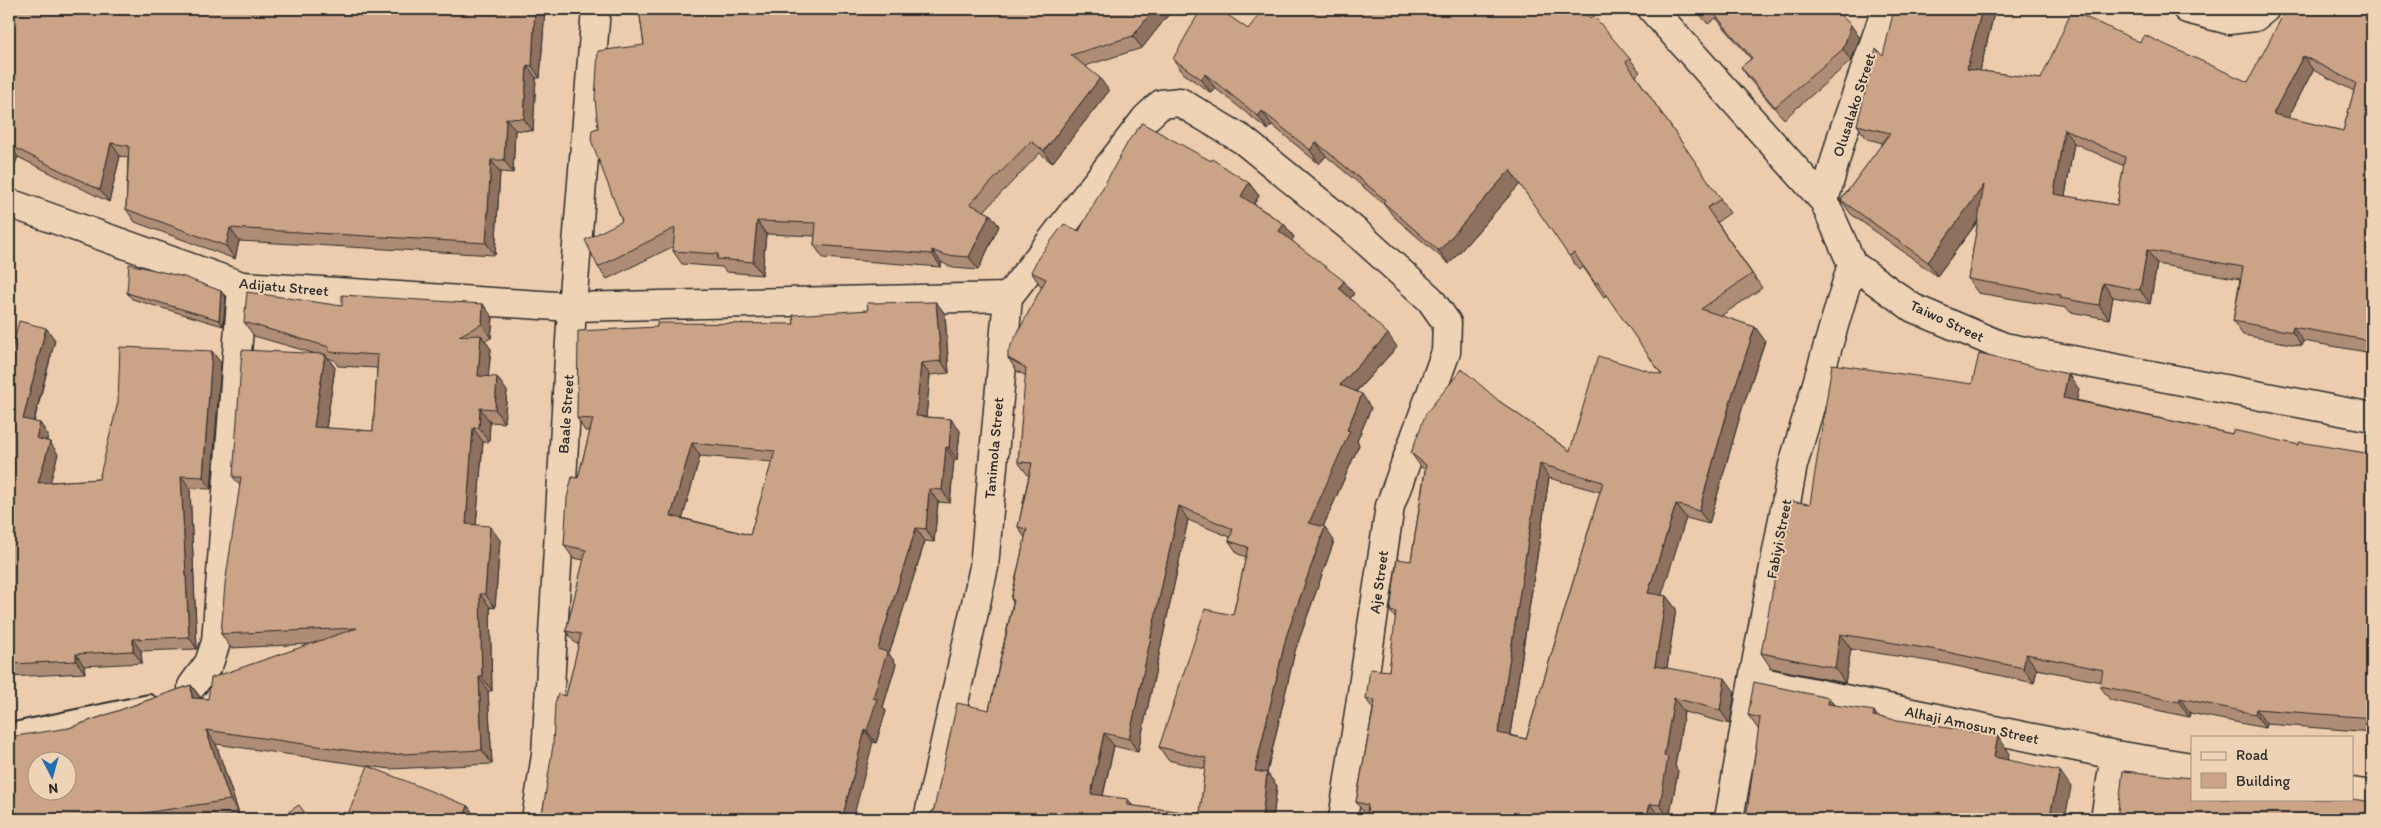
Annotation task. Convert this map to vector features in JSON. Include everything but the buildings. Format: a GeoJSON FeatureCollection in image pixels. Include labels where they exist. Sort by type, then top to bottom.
{"type":"FeatureCollection","features":[{"type":"Feature","properties":{"kind":"street","name":"Baale Street"},"geometry":{"type":"LineString","coordinates":[[536,819],[546,756],[572,307],[596,9]]}},
{"type":"Feature","properties":{"kind":"street"},"geometry":{"type":"LineString","coordinates":[[1652,9],[1824,201],[1852,264]]}},
{"type":"Feature","properties":{"kind":"street","name":"Olusalako Street"},"geometry":{"type":"LineString","coordinates":[[1824,201],[1842,136],[1886,9]]}},
{"type":"Feature","properties":{"kind":"street"},"geometry":{"type":"LineString","coordinates":[[2187,9],[2230,20],[2255,18],[2264,9]]}},
{"type":"Feature","properties":{"kind":"street","name":"Aje Street"},"geometry":{"type":"LineString","coordinates":[[1008,297],[1146,118],[1161,104],[1180,102],[1243,140],[1356,232],[1430,299],[1447,323],[1446,352],[1390,506],[1343,819]]}},
{"type":"Feature","properties":{"kind":"street","name":"Adijatu Street"},"geometry":{"type":"LineString","coordinates":[[9,203],[242,286],[572,307],[1008,297]]}},
{"type":"Feature","properties":{"kind":"street","name":"Taiwo Street"},"geometry":{"type":"LineString","coordinates":[[1852,264],[1914,308],[2004,347],[2372,417]]}},
{"type":"Feature","properties":{"kind":"street","name":"Fabiyi Street"},"geometry":{"type":"LineString","coordinates":[[1729,819],[1793,465],[1852,264]]}},
{"type":"Feature","properties":{"kind":"street"},"geometry":{"type":"LineString","coordinates":[[178,693],[209,663],[216,642],[242,286]]}},
{"type":"Feature","properties":{"kind":"street","name":"Tanimola Street"},"geometry":{"type":"LineString","coordinates":[[928,819],[984,567],[1008,297]]}},
{"type":"Feature","properties":{"kind":"street","name":"Alhaji Amosun Street"},"geometry":{"type":"LineString","coordinates":[[1753,680],[2115,754],[2191,767]]}},
{"type":"Feature","properties":{"kind":"street"},"geometry":{"type":"LineString","coordinates":[[2105,819],[2115,754]]}},
{"type":"Feature","properties":{"kind":"street"},"geometry":{"type":"LineString","coordinates":[[2354,792],[2372,795]]}},
{"type":"Feature","properties":{"kind":"lane"},"geometry":{"type":"LineString","coordinates":[[9,732],[178,693]]}}]}
